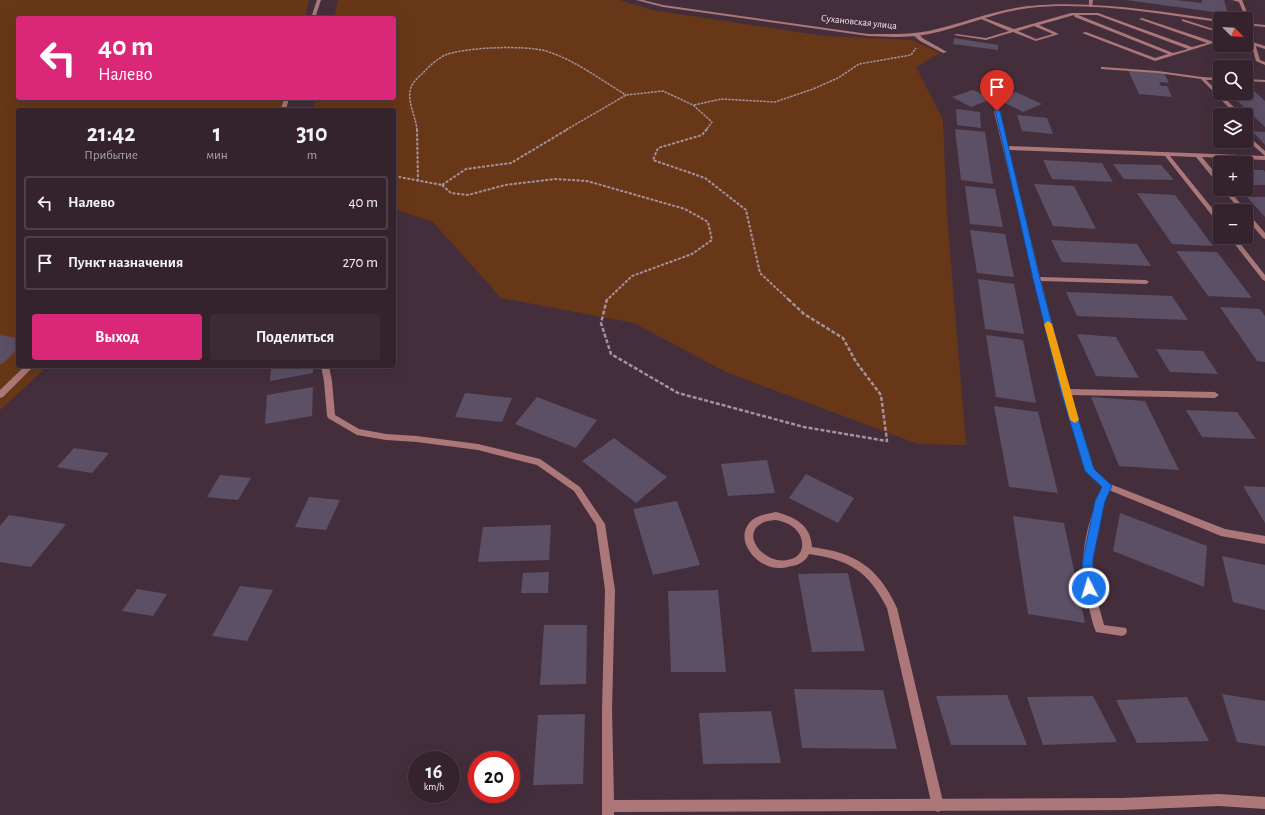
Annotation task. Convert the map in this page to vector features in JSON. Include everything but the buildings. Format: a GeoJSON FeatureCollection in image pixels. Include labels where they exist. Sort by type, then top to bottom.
{"type":"FeatureCollection","features":[{"type":"Feature","properties":{"kind":"street"},"geometry":{"type":"LineString","coordinates":[[314,16],[319,0]]}},
{"type":"Feature","properties":{"kind":"street","name":"Сухановская улица"},"geometry":{"type":"LineString","coordinates":[[638,0],[662,6],[868,34],[896,36],[938,29],[1028,8],[1060,5],[1091,6],[1213,19]]}},
{"type":"Feature","properties":{"kind":"street"},"geometry":{"type":"LineString","coordinates":[[1091,0],[1091,6]]}},
{"type":"Feature","properties":{"kind":"street"},"geometry":{"type":"LineString","coordinates":[[1234,0],[1241,1],[1244,12]]}},
{"type":"Feature","properties":{"kind":"street"},"geometry":{"type":"LineString","coordinates":[[1071,14],[1174,55]]}},
{"type":"Feature","properties":{"kind":"street"},"geometry":{"type":"LineString","coordinates":[[956,35],[986,39],[1071,14],[1098,14],[1193,49]]}},
{"type":"Feature","properties":{"kind":"street"},"geometry":{"type":"LineString","coordinates":[[1165,14],[1213,29]]}},
{"type":"Feature","properties":{"kind":"street"},"geometry":{"type":"LineString","coordinates":[[982,18],[1036,40],[1057,34],[1035,25]]}},
{"type":"Feature","properties":{"kind":"street"},"geometry":{"type":"LineString","coordinates":[[1141,19],[1212,43]]}},
{"type":"Feature","properties":{"kind":"street"},"geometry":{"type":"LineString","coordinates":[[1253,25],[1265,27]]}},
{"type":"Feature","properties":{"kind":"street"},"geometry":{"type":"LineString","coordinates":[[1084,33],[1155,60],[1212,43]]}},
{"type":"Feature","properties":{"kind":"street"},"geometry":{"type":"LineString","coordinates":[[914,34],[945,52]]}},
{"type":"Feature","properties":{"kind":"street"},"geometry":{"type":"LineString","coordinates":[[1253,44],[1265,48]]}},
{"type":"Feature","properties":{"kind":"street"},"geometry":{"type":"LineString","coordinates":[[1253,44],[1258,61],[1265,64]]}},
{"type":"Feature","properties":{"kind":"street"},"geometry":{"type":"LineString","coordinates":[[1103,68],[1158,72],[1213,79]]}},
{"type":"Feature","properties":{"kind":"street"},"geometry":{"type":"LineString","coordinates":[[1202,78],[1232,108]]}},
{"type":"Feature","properties":{"kind":"street"},"geometry":{"type":"LineString","coordinates":[[1253,80],[1265,81]]}},
{"type":"Feature","properties":{"kind":"street"},"geometry":{"type":"LineString","coordinates":[[997,111],[1037,279],[1066,392],[1090,471],[1107,486],[1224,532],[1265,540]]}},
{"type":"Feature","properties":{"kind":"street"},"geometry":{"type":"LineString","coordinates":[[1253,143],[1265,154]]}},
{"type":"Feature","properties":{"kind":"street"},"geometry":{"type":"LineString","coordinates":[[1006,148],[1265,158]]}},
{"type":"Feature","properties":{"kind":"street"},"geometry":{"type":"LineString","coordinates":[[1166,154],[1213,213]]}},
{"type":"Feature","properties":{"kind":"street"},"geometry":{"type":"LineString","coordinates":[[1197,155],[1213,174]]}},
{"type":"Feature","properties":{"kind":"street"},"geometry":{"type":"LineString","coordinates":[[1231,196],[1238,204]]}},
{"type":"Feature","properties":{"kind":"street"},"geometry":{"type":"LineString","coordinates":[[1253,222],[1265,237]]}},
{"type":"Feature","properties":{"kind":"street"},"geometry":{"type":"LineString","coordinates":[[1238,244],[1265,279]]}},
{"type":"Feature","properties":{"kind":"street"},"geometry":{"type":"LineString","coordinates":[[1037,279],[1146,282]]}},
{"type":"Feature","properties":{"kind":"street"},"geometry":{"type":"LineString","coordinates":[[0,395],[28,368]]}},
{"type":"Feature","properties":{"kind":"street"},"geometry":{"type":"LineString","coordinates":[[325,368],[331,416],[357,432],[478,448],[540,462],[577,489],[600,524],[610,590],[607,710],[608,811],[1122,804],[1219,800],[1265,803]]}},
{"type":"Feature","properties":{"kind":"street"},"geometry":{"type":"LineString","coordinates":[[1066,392],[1215,395]]}},
{"type":"Feature","properties":{"kind":"street"},"geometry":{"type":"LineString","coordinates":[[1107,486],[1100,501],[1088,559],[1088,577],[1100,629],[1122,631]]}},
{"type":"Feature","properties":{"kind":"street"},"geometry":{"type":"LineString","coordinates":[[776,516],[787,518],[797,524],[804,532],[807,541],[806,550],[800,558],[792,563],[780,565],[768,562],[758,556],[751,548],[749,538],[750,529],[756,522],[765,517],[776,516]]}},
{"type":"Feature","properties":{"kind":"street"},"geometry":{"type":"LineString","coordinates":[[806,550],[828,553],[849,559],[869,572],[884,589],[892,608],[938,806]]}},
{"type":"Feature","properties":{"kind":"path"},"geometry":{"type":"LineString","coordinates":[[693,105],[721,99],[775,102],[813,89],[838,78],[859,64],[911,55],[922,40]]}},
{"type":"Feature","properties":{"kind":"path"},"geometry":{"type":"LineString","coordinates":[[418,180],[419,150],[417,128],[410,91],[415,80],[445,56],[481,48],[527,48],[545,51],[570,62],[626,95]]}},
{"type":"Feature","properties":{"kind":"path"},"geometry":{"type":"LineString","coordinates":[[396,176],[442,185],[451,193],[468,195],[505,185],[556,179],[587,181],[685,209],[708,222],[712,240],[692,254],[632,276],[607,298],[601,323],[611,354],[678,393],[804,427],[887,441],[881,395],[856,362],[843,338],[804,314],[760,274],[746,210],[705,178],[653,160],[658,148],[702,135],[712,122],[693,105],[663,92],[626,95],[511,163],[466,169],[442,185]]}},
{"type":"Feature","properties":{"kind":"shaded area"},"geometry":{"type":"Polygon","coordinates":[[[0,0],[309,0],[305,16],[16,16],[16,100],[284,100],[282,108],[16,108],[16,368],[46,368],[0,410],[0,0]]]}},
{"type":"Feature","properties":{"kind":"shaded area"},"geometry":{"type":"Polygon","coordinates":[[[338,0],[619,0],[652,10],[824,36],[912,40],[940,53],[916,67],[943,120],[947,217],[966,445],[918,444],[726,372],[634,323],[501,298],[433,222],[396,210],[396,108],[314,108],[316,100],[396,100],[396,16],[334,16],[338,0]]]}},
{"type":"Feature","properties":{"kind":"slow traffic"},"geometry":{"type":"LineString","coordinates":[[1048,324],[1075,420]]}},
{"type":"Feature","properties":{"kind":"route"},"geometry":{"type":"LineString","coordinates":[[997,111],[1037,279],[1066,392],[1090,471],[1107,486],[1100,501],[1088,559],[1087,568],[1089,588]]}}]}
